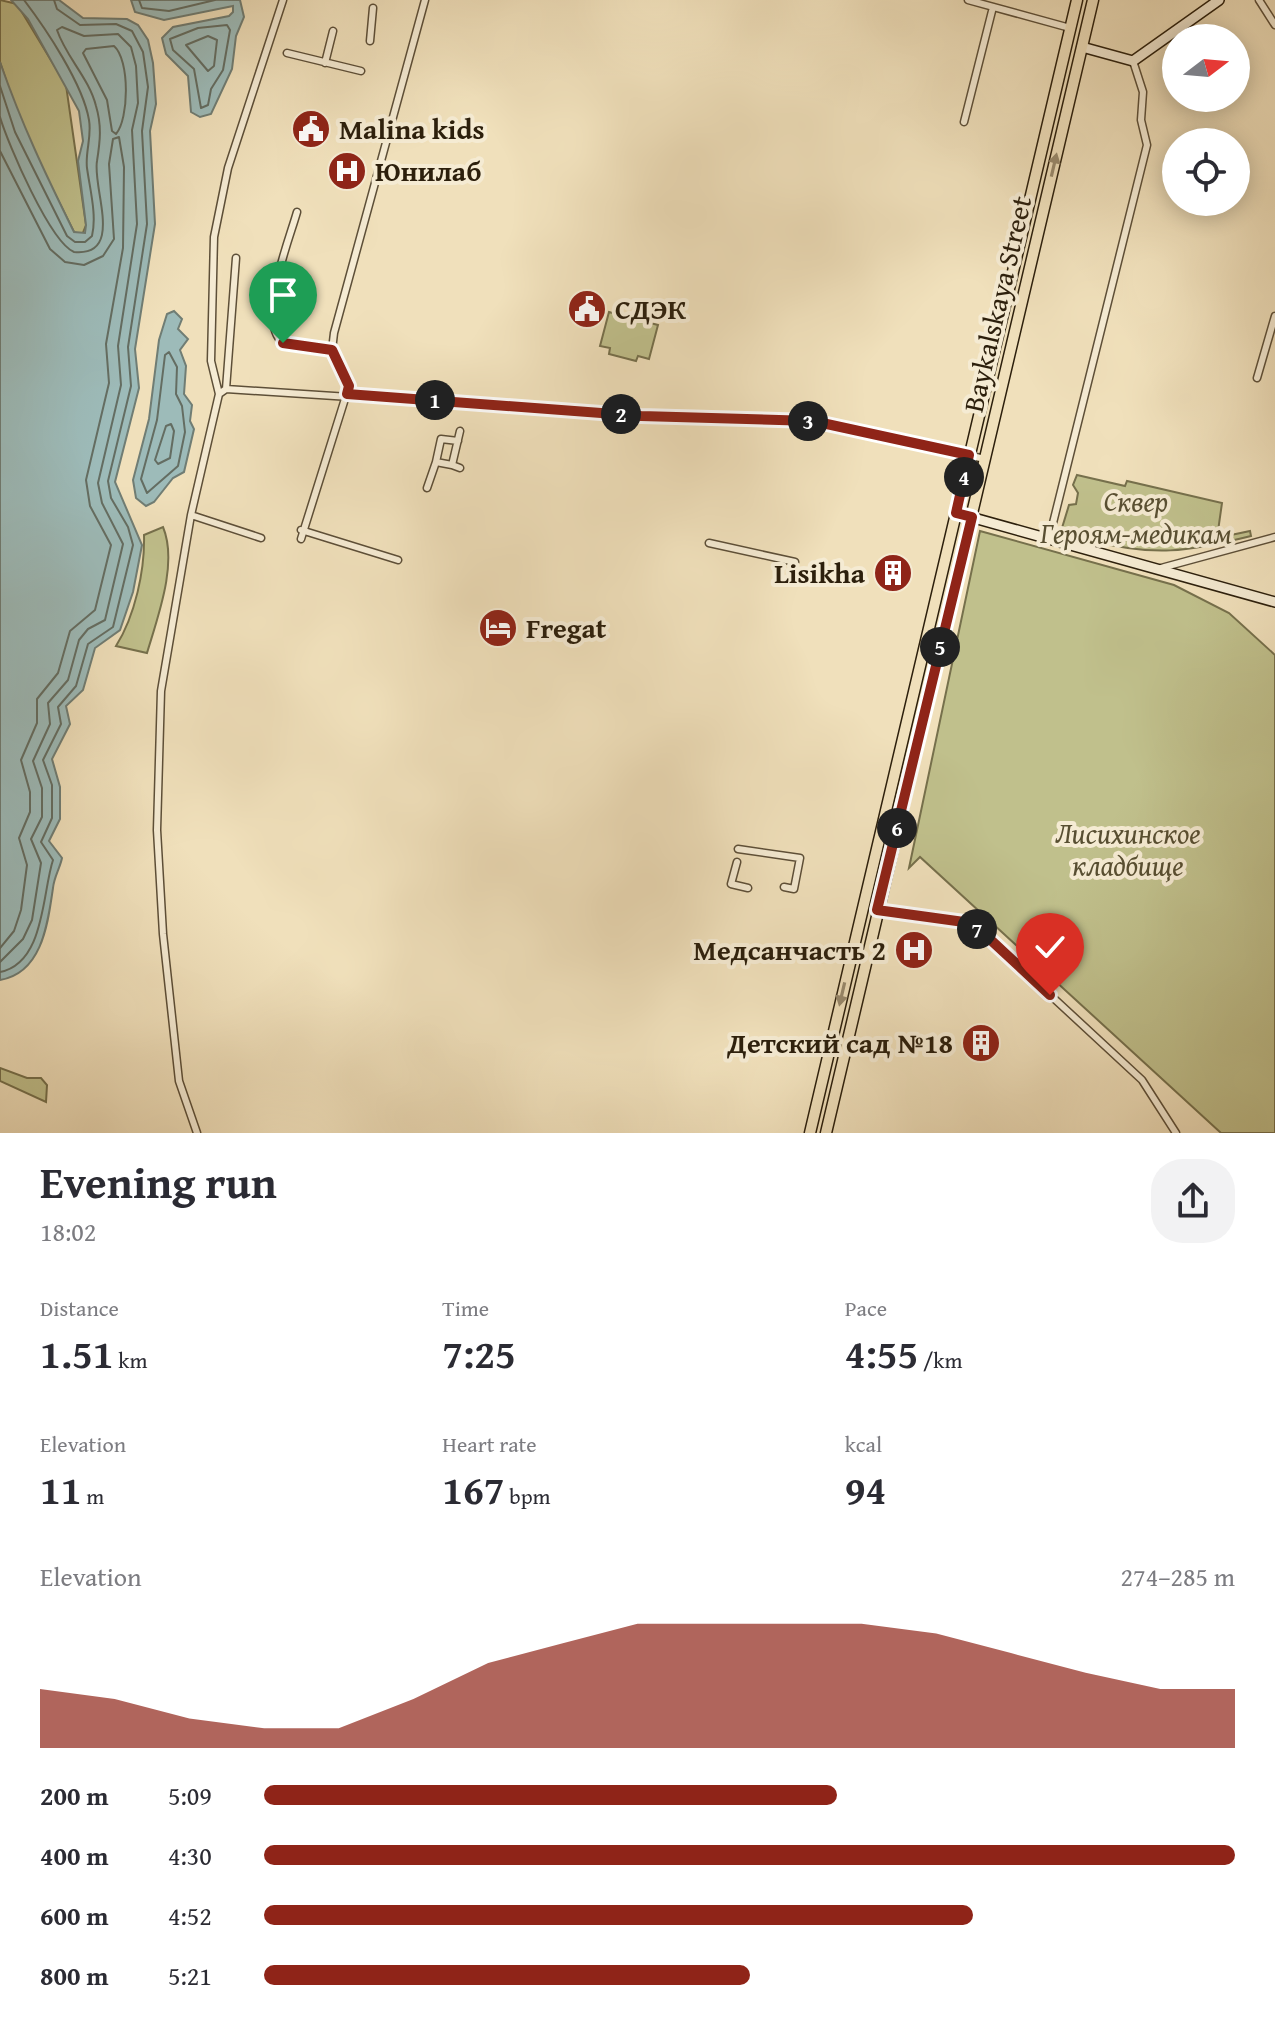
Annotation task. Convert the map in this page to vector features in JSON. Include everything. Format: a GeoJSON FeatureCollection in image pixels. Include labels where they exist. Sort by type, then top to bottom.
{"type":"FeatureCollection","features":[{"type":"Feature","properties":{"kind":"main road","name":"Baykalskaya Street"},"geometry":{"type":"LineString","coordinates":[[810,1133],[1077,0]]}},
{"type":"Feature","properties":{"kind":"main road","name":"Baykalskaya Street"},"geometry":{"type":"LineString","coordinates":[[826,1133],[1093,0]]}},
{"type":"Feature","properties":{"kind":"main road"},"geometry":{"type":"LineString","coordinates":[[1082,47],[1133,61],[1219,0]]}},
{"type":"Feature","properties":{"kind":"main road"},"geometry":{"type":"LineString","coordinates":[[956,513],[1275,602]]}},
{"type":"Feature","properties":{"kind":"street"},"geometry":{"type":"LineString","coordinates":[[197,1133],[179,1081],[158,869],[163,670],[191,515],[219,394],[211,361],[213,257],[228,168],[283,0]]}},
{"type":"Feature","properties":{"kind":"street"},"geometry":{"type":"LineString","coordinates":[[301,539],[301,530],[349,386],[332,350],[425,0]]}},
{"type":"Feature","properties":{"kind":"street"},"geometry":{"type":"LineString","coordinates":[[968,0],[1070,28]]}},
{"type":"Feature","properties":{"kind":"street"},"geometry":{"type":"LineString","coordinates":[[1259,0],[1275,25]]}},
{"type":"Feature","properties":{"kind":"street"},"geometry":{"type":"LineString","coordinates":[[964,122],[993,7]]}},
{"type":"Feature","properties":{"kind":"street"},"geometry":{"type":"LineString","coordinates":[[370,41],[373,8]]}},
{"type":"Feature","properties":{"kind":"street"},"geometry":{"type":"LineString","coordinates":[[325,63],[333,31]]}},
{"type":"Feature","properties":{"kind":"street"},"geometry":{"type":"LineString","coordinates":[[287,53],[361,71]]}},
{"type":"Feature","properties":{"kind":"street"},"geometry":{"type":"LineString","coordinates":[[1049,539],[1147,145],[1141,120],[1143,92],[1133,61]]}},
{"type":"Feature","properties":{"kind":"street"},"geometry":{"type":"LineString","coordinates":[[297,212],[272,311],[273,332],[283,343],[332,350]]}},
{"type":"Feature","properties":{"kind":"street"},"geometry":{"type":"LineString","coordinates":[[226,389],[236,258]]}},
{"type":"Feature","properties":{"kind":"street"},"geometry":{"type":"LineString","coordinates":[[1257,378],[1275,316]]}},
{"type":"Feature","properties":{"kind":"street"},"geometry":{"type":"LineString","coordinates":[[219,394],[226,389],[347,394],[641,416],[813,421],[985,459]]}},
{"type":"Feature","properties":{"kind":"street"},"geometry":{"type":"LineString","coordinates":[[436,462],[456,467],[460,431]]}},
{"type":"Feature","properties":{"kind":"street"},"geometry":{"type":"LineString","coordinates":[[427,488],[441,439],[458,441]]}},
{"type":"Feature","properties":{"kind":"street"},"geometry":{"type":"LineString","coordinates":[[191,515],[261,538]]}},
{"type":"Feature","properties":{"kind":"street"},"geometry":{"type":"LineString","coordinates":[[301,530],[398,560]]}},
{"type":"Feature","properties":{"kind":"street"},"geometry":{"type":"LineString","coordinates":[[1161,568],[1275,537]]}},
{"type":"Feature","properties":{"kind":"street"},"geometry":{"type":"LineString","coordinates":[[709,543],[795,562]]}},
{"type":"Feature","properties":{"kind":"street"},"geometry":{"type":"LineString","coordinates":[[738,849],[800,858],[794,889],[784,887]]}},
{"type":"Feature","properties":{"kind":"street"},"geometry":{"type":"LineString","coordinates":[[737,862],[731,884],[748,888]]}},
{"type":"Feature","properties":{"kind":"street"},"geometry":{"type":"LineString","coordinates":[[877,910],[964,922],[980,930],[1142,1080],[1176,1133]]}},
{"type":"Feature","properties":{"kind":"green space"},"geometry":{"type":"Polygon","coordinates":[[[0,0],[17,4],[66,85],[86,225],[82,235],[74,232],[22,128],[0,62],[0,0]]]}},
{"type":"Feature","properties":{"kind":"green space"},"geometry":{"type":"Polygon","coordinates":[[[609,312],[658,325],[649,359],[638,356],[636,361],[609,354],[610,348],[600,346],[609,312]]]}},
{"type":"Feature","properties":{"kind":"green space","name":"Сквер Героям-медикам"},"geometry":{"type":"Polygon","coordinates":[[[1077,475],[1125,486],[1127,481],[1222,503],[1217,538],[1250,531],[1251,536],[1208,546],[1170,550],[1133,549],[1074,537],[1062,528],[1069,505],[1076,504],[1078,493],[1073,485],[1077,475]]]}},
{"type":"Feature","properties":{"kind":"green space"},"geometry":{"type":"Polygon","coordinates":[[[163,527],[167,541],[167,573],[147,653],[116,646],[129,621],[138,592],[144,535],[163,527]]]}},
{"type":"Feature","properties":{"kind":"green space","name":"Лисихинское кладбище"},"geometry":{"type":"Polygon","coordinates":[[[980,531],[1174,585],[1229,613],[1275,655],[1275,1133],[1221,1133],[920,857],[909,868],[980,531]]]}},
{"type":"Feature","properties":{"kind":"green space"},"geometry":{"type":"Polygon","coordinates":[[[0,1068],[27,1078],[41,1078],[47,1085],[46,1102],[0,1081],[0,1068]]]}},
{"type":"Feature","properties":{"kind":"water"},"geometry":{"type":"Polygon","coordinates":[[[11,0],[59,0],[83,18],[127,19],[138,25],[148,40],[156,104],[150,131],[155,224],[135,349],[139,388],[115,482],[142,545],[133,592],[120,630],[95,648],[83,690],[66,706],[70,724],[52,759],[60,787],[60,819],[49,841],[62,858],[41,944],[26,967],[0,980],[0,62],[34,148],[74,232],[85,233],[86,225],[78,161],[83,141],[79,111],[28,19],[11,0]]]}},
{"type":"Feature","properties":{"kind":"water"},"geometry":{"type":"Polygon","coordinates":[[[131,0],[240,0],[244,17],[236,36],[232,69],[211,114],[200,117],[191,112],[188,76],[166,54],[162,38],[173,27],[229,16],[233,6],[164,20],[135,12],[131,0]]]}},
{"type":"Feature","properties":{"kind":"water"},"geometry":{"type":"Polygon","coordinates":[[[174,311],[182,319],[178,329],[188,339],[180,350],[186,366],[184,394],[192,405],[190,421],[194,429],[184,472],[173,478],[154,502],[146,506],[136,498],[133,480],[149,419],[159,340],[167,314],[174,311]]]}},
{"type":"Feature","properties":{"kind":"place","name":"Malina kids"},"geometry":{"type":"Point","coordinates":[311,129]}},
{"type":"Feature","properties":{"kind":"place","name":"Юнилаб"},"geometry":{"type":"Point","coordinates":[347,171]}},
{"type":"Feature","properties":{"kind":"place","name":"СДЭК"},"geometry":{"type":"Point","coordinates":[587,309]}},
{"type":"Feature","properties":{"kind":"place","name":"Lisikha"},"geometry":{"type":"Point","coordinates":[893,573]}},
{"type":"Feature","properties":{"kind":"place","name":"Fregat"},"geometry":{"type":"Point","coordinates":[498,628]}},
{"type":"Feature","properties":{"kind":"place","name":"Медсанчасть 2"},"geometry":{"type":"Point","coordinates":[914,950]}},
{"type":"Feature","properties":{"kind":"place","name":"Детский сад №18"},"geometry":{"type":"Point","coordinates":[981,1043]}},
{"type":"Feature","properties":{"kind":"route"},"geometry":{"type":"LineString","coordinates":[[283,343],[332,350],[349,386],[347,394],[641,416],[813,421],[843,425],[969,455],[956,513],[972,517],[877,910],[964,922],[980,930],[1050,995]]}}]}
